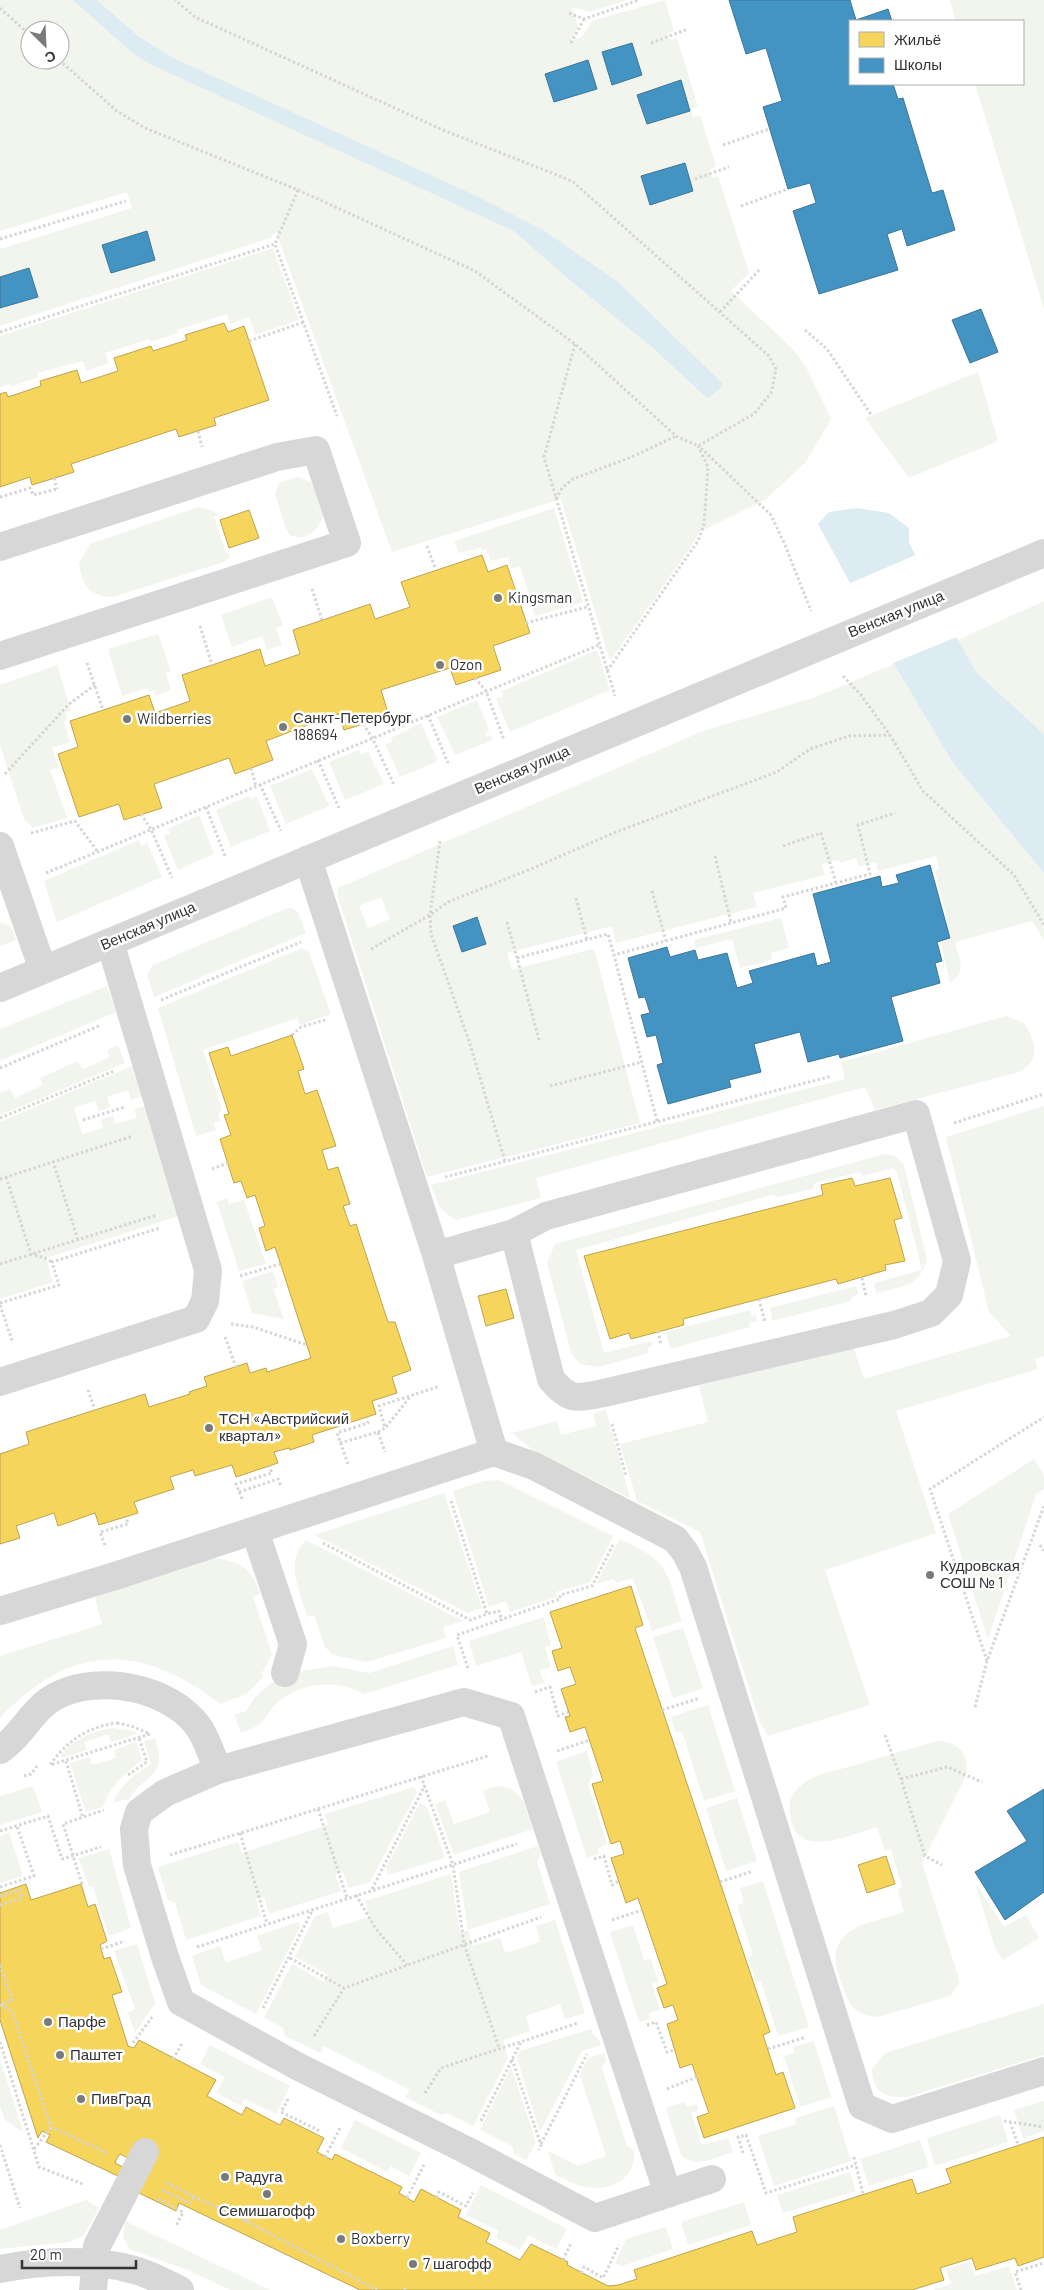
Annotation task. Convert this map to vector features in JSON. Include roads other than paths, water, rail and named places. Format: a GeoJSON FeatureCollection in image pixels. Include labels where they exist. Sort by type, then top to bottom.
{"type":"FeatureCollection","features":[{"type":"Feature","properties":{"kind":"street"},"geometry":{"type":"LineString","coordinates":[[0,547],[277,456],[316,450],[347,543],[0,656]]}},
{"type":"Feature","properties":{"kind":"street","name":"Венская улица"},"geometry":{"type":"LineString","coordinates":[[0,988],[1044,553]]}},
{"type":"Feature","properties":{"kind":"street"},"geometry":{"type":"LineString","coordinates":[[0,846],[6,888],[43,970]]}},
{"type":"Feature","properties":{"kind":"street"},"geometry":{"type":"LineString","coordinates":[[308,859],[436,1255],[494,1452]]}},
{"type":"Feature","properties":{"kind":"street"},"geometry":{"type":"LineString","coordinates":[[0,1382],[196,1319],[206,1301],[208,1270],[110,942]]}},
{"type":"Feature","properties":{"kind":"street"},"geometry":{"type":"LineString","coordinates":[[436,1255],[514,1233],[546,1216],[916,1114],[957,1261],[949,1295],[931,1313],[897,1335],[574,1398],[563,1393],[551,1379],[514,1233]]}},
{"type":"Feature","properties":{"kind":"street"},"geometry":{"type":"LineString","coordinates":[[0,1611],[255,1531],[284,1508],[441,1471],[494,1452],[534,1466],[675,1539],[693,1567],[862,2106],[892,2119],[1044,2070]]}},
{"type":"Feature","properties":{"kind":"street"},"geometry":{"type":"LineString","coordinates":[[255,1531],[293,1644],[285,1673]]}},
{"type":"Feature","properties":{"kind":"street"},"geometry":{"type":"LineString","coordinates":[[0,1750],[14,1741],[47,1702],[59,1695],[89,1685],[117,1684],[167,1701],[192,1719],[218,1770]]}},
{"type":"Feature","properties":{"kind":"street"},"geometry":{"type":"LineString","coordinates":[[668,2194],[511,1716],[464,1702],[218,1770],[165,1793],[139,1812],[134,1829],[136,1852],[165,1957],[181,2002],[248,2037],[297,2066],[466,2150],[595,2218],[712,2180]]}},
{"type":"Feature","properties":{"kind":"street"},"geometry":{"type":"LineString","coordinates":[[93,2290],[97,2246],[144,2152]]}},
{"type":"Feature","properties":{"kind":"street"},"geometry":{"type":"LineString","coordinates":[[0,2269],[95,2262],[135,2270],[180,2290]]}},
{"type":"Feature","properties":{"kind":"place","name":"Kingsman"},"geometry":{"type":"Point","coordinates":[498,598]}},
{"type":"Feature","properties":{"kind":"place","name":"Ozon"},"geometry":{"type":"Point","coordinates":[440,665]}},
{"type":"Feature","properties":{"kind":"place","name":"Wildberries"},"geometry":{"type":"Point","coordinates":[127,719]}},
{"type":"Feature","properties":{"kind":"place","name":"Санкт-Петербург 188694"},"geometry":{"type":"Point","coordinates":[283,727]}},
{"type":"Feature","properties":{"kind":"place","name":"ТСН «Австрийский квартал»"},"geometry":{"type":"Point","coordinates":[209,1428]}},
{"type":"Feature","properties":{"kind":"place","name":"Кудровская СОШ № 1"},"geometry":{"type":"Point","coordinates":[930,1575]}},
{"type":"Feature","properties":{"kind":"place","name":"Парфе"},"geometry":{"type":"Point","coordinates":[48,2022]}},
{"type":"Feature","properties":{"kind":"place","name":"Паштет"},"geometry":{"type":"Point","coordinates":[60,2055]}},
{"type":"Feature","properties":{"kind":"place","name":"ПивГрад"},"geometry":{"type":"Point","coordinates":[81,2099]}},
{"type":"Feature","properties":{"kind":"place","name":"Радуга"},"geometry":{"type":"Point","coordinates":[225,2177]}},
{"type":"Feature","properties":{"kind":"place","name":"Семишагофф"},"geometry":{"type":"Point","coordinates":[267,2194]}},
{"type":"Feature","properties":{"kind":"place","name":"Boxberry"},"geometry":{"type":"Point","coordinates":[341,2239]}},
{"type":"Feature","properties":{"kind":"place","name":"7 шагофф"},"geometry":{"type":"Point","coordinates":[413,2264]}}]}
